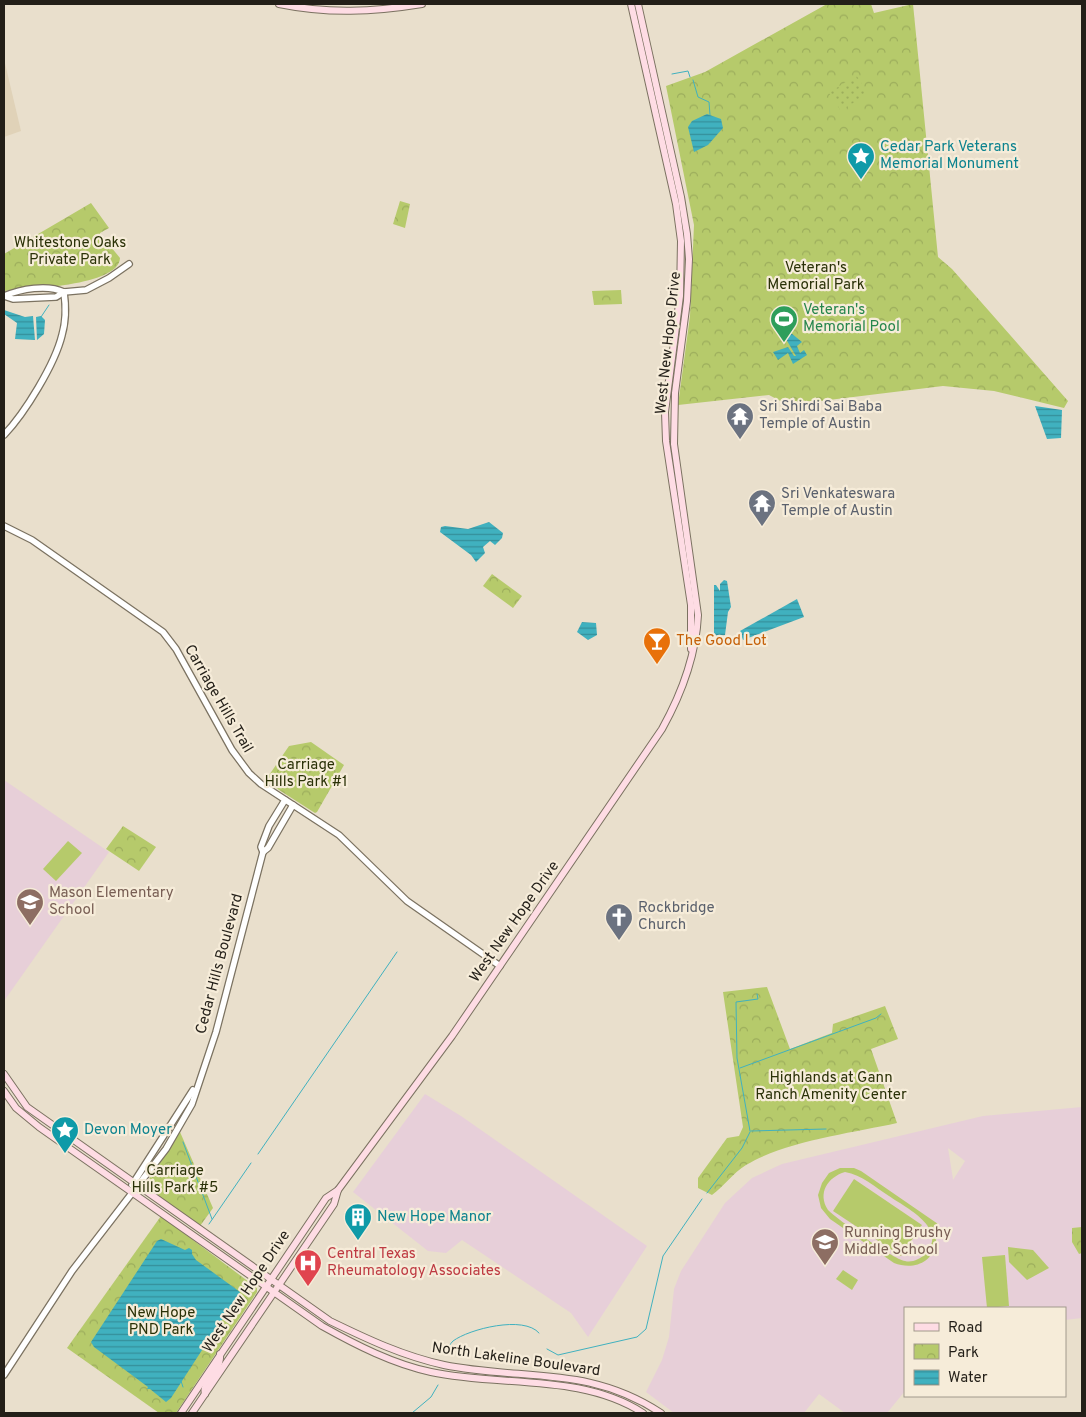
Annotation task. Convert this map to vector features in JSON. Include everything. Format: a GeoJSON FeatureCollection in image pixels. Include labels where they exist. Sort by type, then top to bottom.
{"type":"FeatureCollection","features":[{"type":"Feature","properties":{"kind":"main road"},"geometry":{"type":"LineString","coordinates":[[279,4],[344,13],[382,11],[422,4]]}},
{"type":"Feature","properties":{"kind":"main road","name":"West New Hope Drive"},"geometry":{"type":"LineString","coordinates":[[631,4],[672,186],[681,241],[680,296],[665,412],[666,441],[691,605],[691,656]]}},
{"type":"Feature","properties":{"kind":"main road","name":"West New Hope Drive"},"geometry":{"type":"LineString","coordinates":[[181,1413],[326,1198],[338,1190],[409,1096],[500,966],[662,729],[682,691],[697,634],[697,596],[676,461],[673,422],[687,301],[688,242],[681,197],[638,4]]}},
{"type":"Feature","properties":{"kind":"main road","name":"North Lakeline Boulevard"},"geometry":{"type":"LineString","coordinates":[[4,1074],[27,1107],[330,1321],[376,1344],[408,1355],[462,1367],[594,1382],[635,1397],[661,1413]]}},
{"type":"Feature","properties":{"kind":"main road","name":"North Lakeline Boulevard"},"geometry":{"type":"LineString","coordinates":[[4,1090],[23,1116],[322,1326],[373,1353],[431,1372],[574,1388],[614,1400],[643,1413]]}},
{"type":"Feature","properties":{"kind":"main road","name":"West New Hope Drive"},"geometry":{"type":"LineString","coordinates":[[192,1413],[334,1204],[338,1190]]}},
{"type":"Feature","properties":{"kind":"main road"},"geometry":{"type":"LineString","coordinates":[[206,1394],[206,1386],[221,1362],[220,1354]]}},
{"type":"Feature","properties":{"kind":"street"},"geometry":{"type":"LineString","coordinates":[[4,296],[13,299],[56,297],[64,292],[86,290],[98,285],[129,264]]}},
{"type":"Feature","properties":{"kind":"street"},"geometry":{"type":"LineString","coordinates":[[4,296],[13,292],[53,287],[64,292]]}},
{"type":"Feature","properties":{"kind":"street"},"geometry":{"type":"LineString","coordinates":[[4,435],[27,405],[61,340],[65,315],[64,292]]}},
{"type":"Feature","properties":{"kind":"street","name":"Carriage Hills Trail"},"geometry":{"type":"LineString","coordinates":[[4,526],[32,540],[163,632],[176,649],[241,764],[261,784],[338,835],[407,901],[500,966]]}},
{"type":"Feature","properties":{"kind":"street","name":"Cedar Hills Boulevard"},"geometry":{"type":"LineString","coordinates":[[135,1184],[180,1128],[192,1104],[216,1032],[263,852],[261,847],[285,800]]}},
{"type":"Feature","properties":{"kind":"street","name":"Cedar Hills Boulevard"},"geometry":{"type":"LineString","coordinates":[[263,852],[268,848],[293,805]]}},
{"type":"Feature","properties":{"kind":"street","name":"Cedar Hills Boulevard"},"geometry":{"type":"LineString","coordinates":[[4,1375],[72,1271],[131,1192],[198,1082]]}},
{"type":"Feature","properties":{"kind":"shaded area"},"geometry":{"type":"Polygon","coordinates":[[[4,59],[21,131],[4,137],[4,59]]]}},
{"type":"Feature","properties":{"kind":"shaded area","name":"Mason Elementary School"},"geometry":{"type":"Polygon","coordinates":[[[4,780],[109,852],[4,1001],[4,780]]]}},
{"type":"Feature","properties":{"kind":"shaded area"},"geometry":{"type":"Polygon","coordinates":[[[425,1094],[461,1116],[647,1246],[588,1337],[571,1313],[462,1240],[446,1253],[428,1251],[353,1192],[425,1094]]]}},
{"type":"Feature","properties":{"kind":"shaded area","name":"Running Brushy Middle School"},"geometry":{"type":"Polygon","coordinates":[[[1082,1107],[1082,1318],[1066,1320],[1066,1307],[904,1307],[904,1392],[887,1413],[845,1413],[819,1394],[804,1413],[674,1413],[646,1392],[662,1360],[669,1337],[674,1289],[681,1271],[725,1203],[752,1178],[782,1164],[983,1116],[1082,1107]],[[948,1148],[953,1180],[965,1161],[948,1148]]]}},
{"type":"Feature","properties":{"kind":"green space","name":"Veteran's Memorial Park"},"geometry":{"type":"Polygon","coordinates":[[[827,4],[871,4],[874,13],[913,4],[938,257],[952,269],[1068,401],[1064,408],[994,391],[943,386],[788,405],[769,395],[678,405],[690,316],[694,225],[666,86],[705,72],[827,4]]]}},
{"type":"Feature","properties":{"kind":"green space"},"geometry":{"type":"Polygon","coordinates":[[[856,75],[868,93],[841,111],[829,93],[856,75]]]}},
{"type":"Feature","properties":{"kind":"green space"},"geometry":{"type":"Polygon","coordinates":[[[400,201],[410,204],[405,228],[393,224],[400,201]]]}},
{"type":"Feature","properties":{"kind":"green space","name":"Whitestone Oaks Private Park"},"geometry":{"type":"Polygon","coordinates":[[[91,203],[109,228],[100,233],[99,240],[104,245],[111,247],[120,258],[116,267],[105,275],[89,280],[50,287],[4,291],[4,254],[91,203]]]}},
{"type":"Feature","properties":{"kind":"green space"},"geometry":{"type":"Polygon","coordinates":[[[621,290],[622,304],[594,305],[592,291],[621,290]]]}},
{"type":"Feature","properties":{"kind":"green space"},"geometry":{"type":"Polygon","coordinates":[[[492,574],[522,596],[513,608],[483,586],[492,574]]]}},
{"type":"Feature","properties":{"kind":"green space","name":"Carriage Hills Park #1"},"geometry":{"type":"Polygon","coordinates":[[[311,742],[344,765],[315,813],[265,781],[289,746],[311,742]]]}},
{"type":"Feature","properties":{"kind":"green space"},"geometry":{"type":"Polygon","coordinates":[[[123,826],[156,847],[139,871],[106,849],[123,826]]]}},
{"type":"Feature","properties":{"kind":"green space"},"geometry":{"type":"Polygon","coordinates":[[[68,841],[82,853],[56,881],[43,869],[68,841]]]}},
{"type":"Feature","properties":{"kind":"green space","name":"Highlands at Gann Ranch Amenity Center"},"geometry":{"type":"Polygon","coordinates":[[[767,987],[790,1049],[832,1033],[833,1024],[885,1006],[898,1039],[871,1049],[897,1123],[799,1144],[762,1157],[741,1168],[712,1195],[698,1188],[698,1178],[727,1138],[739,1136],[743,1127],[723,992],[767,987]]]}},
{"type":"Feature","properties":{"kind":"green space","name":"Carriage Hills Park #5"},"geometry":{"type":"Polygon","coordinates":[[[180,1132],[213,1208],[200,1226],[146,1189],[145,1185],[180,1132]]]}},
{"type":"Feature","properties":{"kind":"green space"},"geometry":{"type":"Polygon","coordinates":[[[840,1168],[854,1168],[861,1171],[938,1224],[936,1243],[930,1256],[920,1264],[908,1266],[894,1263],[830,1219],[821,1208],[818,1195],[822,1183],[829,1173],[840,1168]],[[845,1172],[839,1174],[826,1186],[824,1198],[828,1210],[889,1254],[899,1259],[910,1261],[923,1256],[931,1245],[932,1236],[929,1228],[922,1220],[905,1206],[868,1182],[845,1172]]]}},
{"type":"Feature","properties":{"kind":"green space"},"geometry":{"type":"Polygon","coordinates":[[[854,1179],[922,1225],[901,1256],[833,1211],[854,1179]]]}},
{"type":"Feature","properties":{"kind":"green space","name":"New Hope PND Park"},"geometry":{"type":"Polygon","coordinates":[[[161,1216],[257,1288],[257,1292],[176,1413],[159,1413],[67,1348],[161,1216]]]}},
{"type":"Feature","properties":{"kind":"green space"},"geometry":{"type":"Polygon","coordinates":[[[1082,1227],[1082,1253],[1079,1254],[1072,1242],[1072,1228],[1082,1227]]]}},
{"type":"Feature","properties":{"kind":"green space"},"geometry":{"type":"Polygon","coordinates":[[[1008,1247],[1033,1250],[1049,1268],[1027,1280],[1009,1262],[1008,1247]]]}},
{"type":"Feature","properties":{"kind":"green space"},"geometry":{"type":"Polygon","coordinates":[[[1005,1255],[1009,1306],[987,1307],[982,1257],[1005,1255]]]}},
{"type":"Feature","properties":{"kind":"green space"},"geometry":{"type":"Polygon","coordinates":[[[843,1270],[858,1280],[852,1290],[836,1279],[843,1270]]]}},
{"type":"Feature","properties":{"kind":"water"},"geometry":{"type":"Polygon","coordinates":[[[707,114],[721,119],[723,128],[708,145],[694,152],[688,127],[692,121],[707,114]]]}},
{"type":"Feature","properties":{"kind":"water"},"geometry":{"type":"Polygon","coordinates":[[[4,310],[25,317],[33,316],[35,340],[15,339],[17,323],[4,314],[4,310]]]}},
{"type":"Feature","properties":{"kind":"water"},"geometry":{"type":"Polygon","coordinates":[[[41,316],[45,320],[44,334],[37,340],[36,317],[41,316]]]}},
{"type":"Feature","properties":{"kind":"water"},"geometry":{"type":"Polygon","coordinates":[[[791,333],[802,342],[797,346],[800,353],[804,350],[807,355],[793,364],[788,353],[778,360],[773,352],[788,347],[796,356],[783,334],[791,333]]]}},
{"type":"Feature","properties":{"kind":"water"},"geometry":{"type":"Polygon","coordinates":[[[1035,406],[1062,410],[1061,438],[1047,439],[1035,406]]]}},
{"type":"Feature","properties":{"kind":"water"},"geometry":{"type":"Polygon","coordinates":[[[489,522],[503,533],[502,538],[495,545],[490,541],[483,547],[485,553],[476,562],[471,555],[440,532],[441,527],[445,526],[468,529],[489,522]]]}},
{"type":"Feature","properties":{"kind":"water"},"geometry":{"type":"Polygon","coordinates":[[[724,580],[727,581],[731,607],[728,612],[725,635],[714,636],[714,585],[720,591],[720,584],[724,580]]]}},
{"type":"Feature","properties":{"kind":"water"},"geometry":{"type":"Polygon","coordinates":[[[797,599],[804,617],[743,640],[740,631],[797,599]]]}},
{"type":"Feature","properties":{"kind":"water"},"geometry":{"type":"Polygon","coordinates":[[[582,622],[596,623],[597,635],[588,640],[577,632],[582,622]]]}},
{"type":"Feature","properties":{"kind":"water","name":"New Hope PND Park"},"geometry":{"type":"Polygon","coordinates":[[[161,1239],[185,1250],[189,1248],[192,1250],[196,1260],[240,1292],[238,1298],[242,1298],[235,1302],[217,1327],[219,1331],[215,1330],[171,1398],[166,1402],[94,1347],[91,1342],[157,1241],[161,1239]]]}},
{"type":"Feature","properties":{"kind":"waterway"},"geometry":{"type":"LineString","coordinates":[[672,74],[688,71],[690,77]]}},
{"type":"Feature","properties":{"kind":"waterway"},"geometry":{"type":"LineString","coordinates":[[693,80],[698,97],[709,102],[710,115]]}},
{"type":"Feature","properties":{"kind":"waterway"},"geometry":{"type":"LineString","coordinates":[[41,317],[49,305]]}},
{"type":"Feature","properties":{"kind":"waterway"},"geometry":{"type":"LineString","coordinates":[[258,1154],[397,952]]}},
{"type":"Feature","properties":{"kind":"waterway"},"geometry":{"type":"LineString","coordinates":[[750,1131],[737,1058],[736,1002],[758,999],[757,994]]}},
{"type":"Feature","properties":{"kind":"waterway"},"geometry":{"type":"LineString","coordinates":[[740,1068],[876,1018],[881,1014]]}},
{"type":"Feature","properties":{"kind":"waterway"},"geometry":{"type":"LineString","coordinates":[[751,1131],[826,1129]]}},
{"type":"Feature","properties":{"kind":"waterway"},"geometry":{"type":"LineString","coordinates":[[707,1193],[742,1148],[750,1132]]}},
{"type":"Feature","properties":{"kind":"waterway"},"geometry":{"type":"LineString","coordinates":[[183,1142],[212,1219]]}},
{"type":"Feature","properties":{"kind":"waterway"},"geometry":{"type":"LineString","coordinates":[[209,1224],[251,1163]]}},
{"type":"Feature","properties":{"kind":"waterway"},"geometry":{"type":"LineString","coordinates":[[547,1349],[558,1355],[637,1337],[646,1329],[663,1256],[702,1199]]}},
{"type":"Feature","properties":{"kind":"waterway"},"geometry":{"type":"LineString","coordinates":[[445,1351],[453,1341],[461,1336],[483,1328],[509,1324],[521,1325],[532,1328],[539,1333]]}},
{"type":"Feature","properties":{"kind":"waterway"},"geometry":{"type":"LineString","coordinates":[[181,1381],[183,1387]]}},
{"type":"Feature","properties":{"kind":"waterway"},"geometry":{"type":"LineString","coordinates":[[412,1413],[431,1397],[438,1385]]}},
{"type":"Feature","properties":{"kind":"place","name":"Cedar Park Veterans Memorial Monument"},"geometry":{"type":"Point","coordinates":[861,180]}},
{"type":"Feature","properties":{"kind":"place","name":"Veteran's Memorial Pool"},"geometry":{"type":"Point","coordinates":[784,343]}},
{"type":"Feature","properties":{"kind":"place","name":"Sri Shirdi Sai Baba Temple of Austin"},"geometry":{"type":"Point","coordinates":[740,440]}},
{"type":"Feature","properties":{"kind":"place","name":"Sri Venkateswara Temple of Austin"},"geometry":{"type":"Point","coordinates":[762,527]}},
{"type":"Feature","properties":{"kind":"place","name":"The Good Lot"},"geometry":{"type":"Point","coordinates":[657,665]}},
{"type":"Feature","properties":{"kind":"place","name":"Mason Elementary School"},"geometry":{"type":"Point","coordinates":[30,926]}},
{"type":"Feature","properties":{"kind":"place","name":"Rockbridge Church"},"geometry":{"type":"Point","coordinates":[619,941]}},
{"type":"Feature","properties":{"kind":"place","name":"Devon Moyer"},"geometry":{"type":"Point","coordinates":[65,1154]}},
{"type":"Feature","properties":{"kind":"place","name":"New Hope Manor"},"geometry":{"type":"Point","coordinates":[358,1241]}},
{"type":"Feature","properties":{"kind":"place","name":"Running Brushy Middle School"},"geometry":{"type":"Point","coordinates":[825,1266]}},
{"type":"Feature","properties":{"kind":"place","name":"Central Texas Rheumatology Associates"},"geometry":{"type":"Point","coordinates":[308,1287]}}]}
